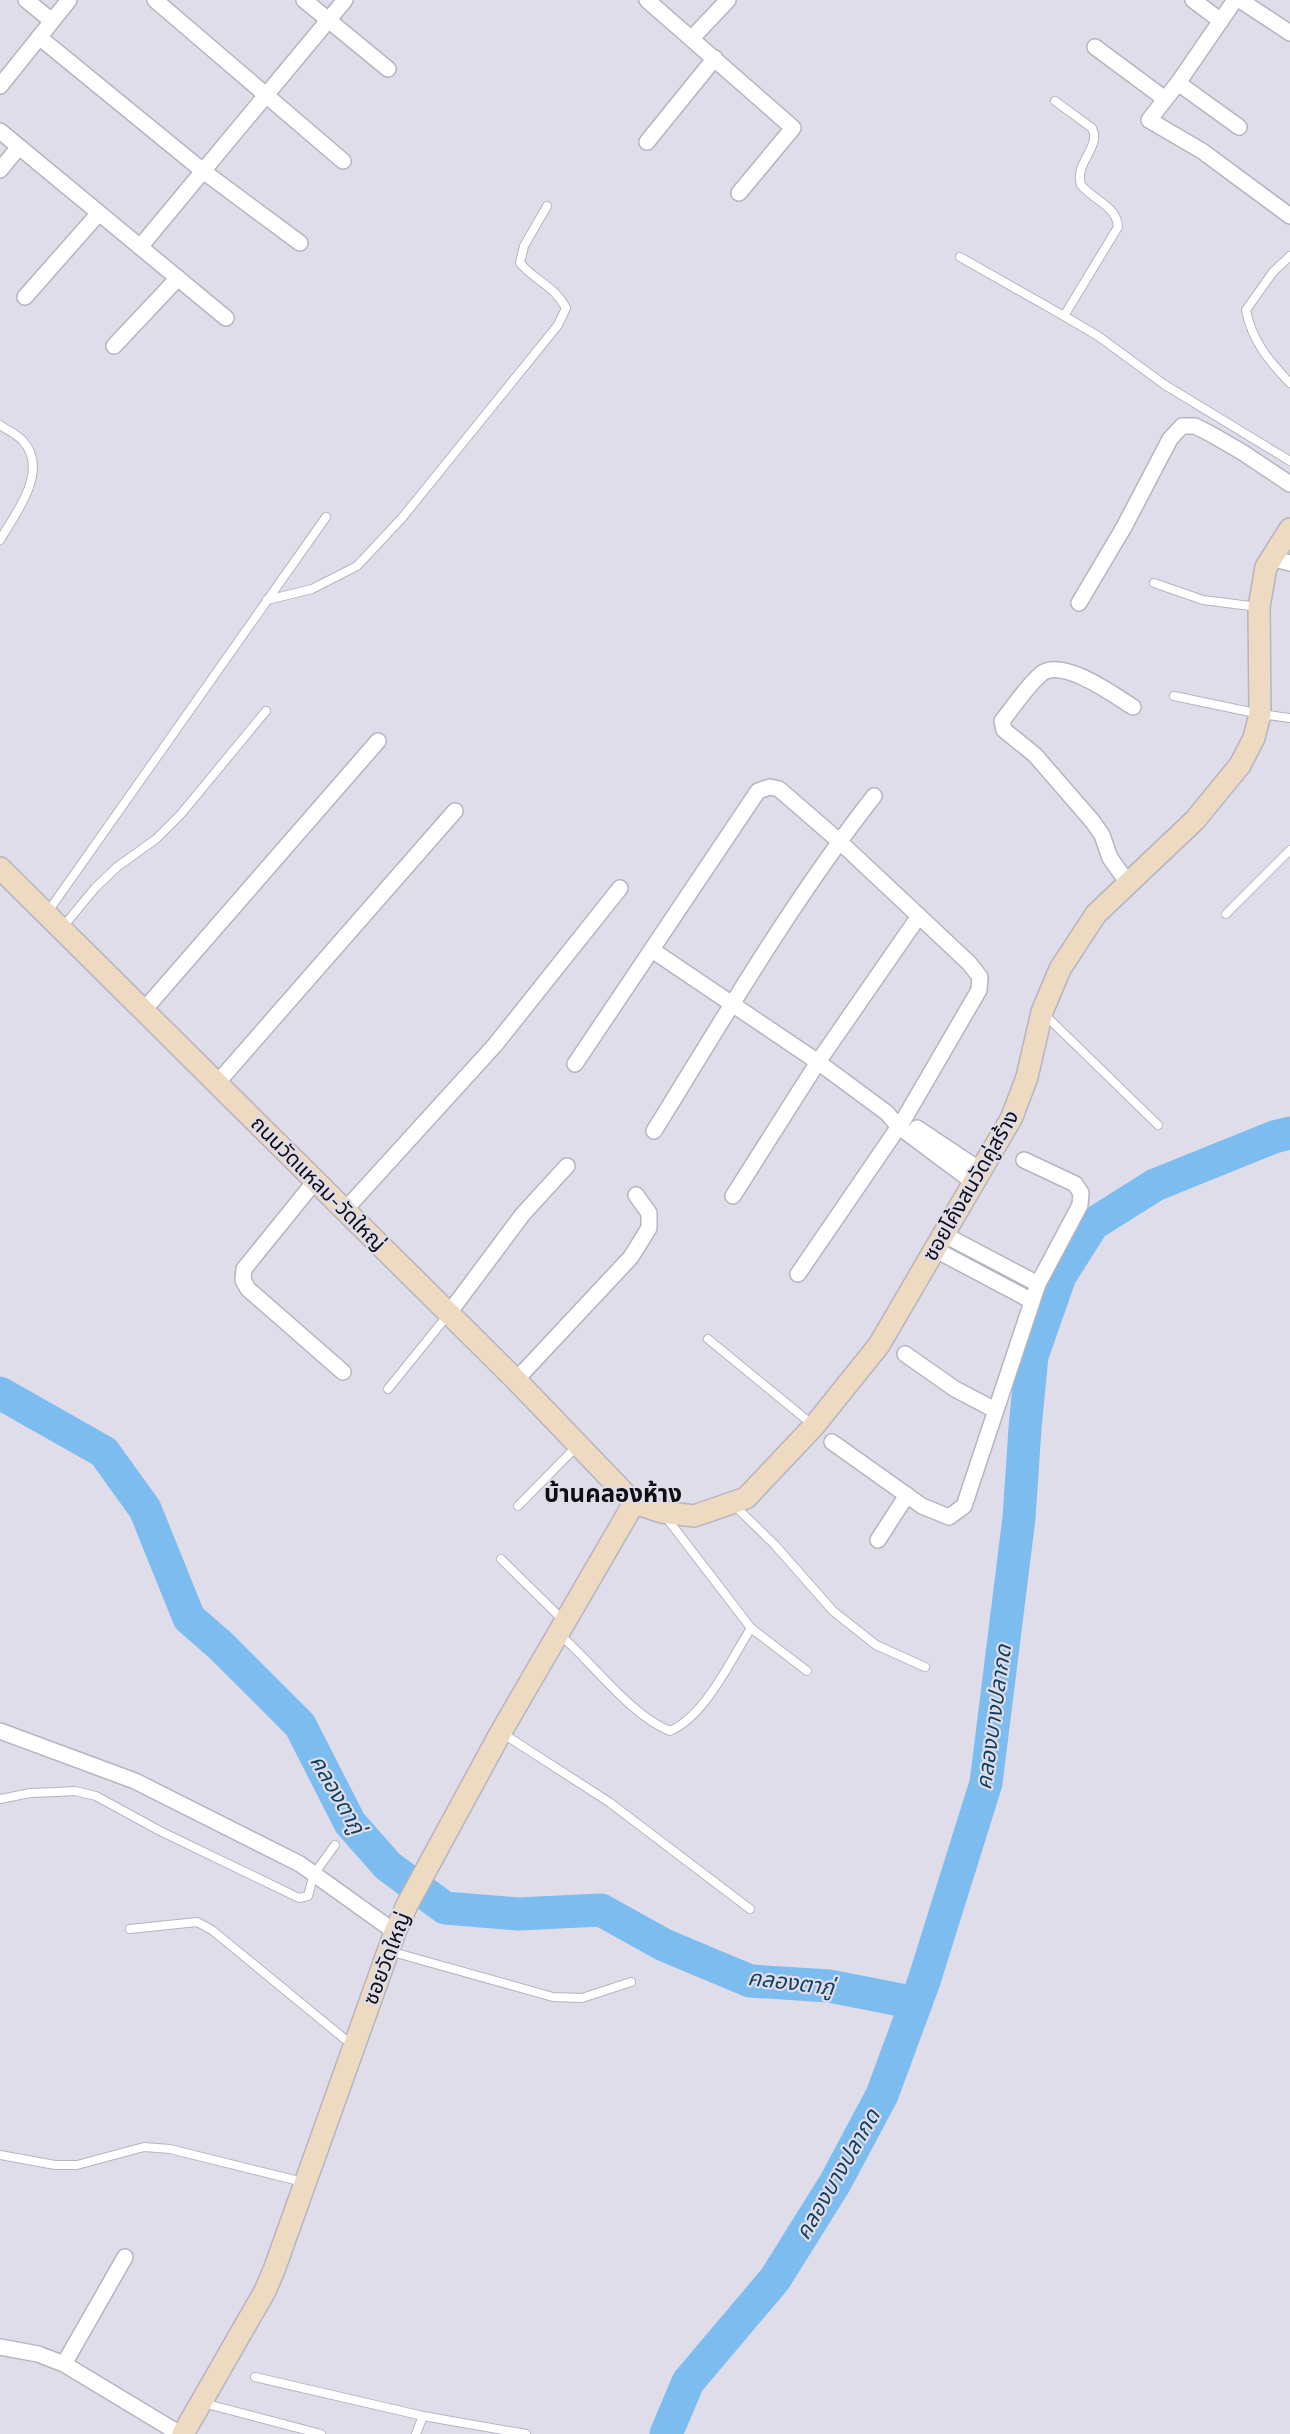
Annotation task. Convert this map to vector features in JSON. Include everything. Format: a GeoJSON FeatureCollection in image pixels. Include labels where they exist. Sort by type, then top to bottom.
{"type":"FeatureCollection","features":[{"type":"Feature","properties":{"kind":"street"},"geometry":{"type":"LineString","coordinates":[[26,0],[52,21]]}},
{"type":"Feature","properties":{"kind":"street"},"geometry":{"type":"LineString","coordinates":[[0,86],[69,0]]}},
{"type":"Feature","properties":{"kind":"street"},"geometry":{"type":"LineString","coordinates":[[155,0],[343,161]]}},
{"type":"Feature","properties":{"kind":"street"},"geometry":{"type":"LineString","coordinates":[[304,0],[388,69]]}},
{"type":"Feature","properties":{"kind":"street"},"geometry":{"type":"LineString","coordinates":[[140,247],[345,0]]}},
{"type":"Feature","properties":{"kind":"street"},"geometry":{"type":"LineString","coordinates":[[647,0],[793,128],[739,193]]}},
{"type":"Feature","properties":{"kind":"street"},"geometry":{"type":"LineString","coordinates":[[692,38],[728,0]]}},
{"type":"Feature","properties":{"kind":"street"},"geometry":{"type":"LineString","coordinates":[[1193,0],[1221,21]]}},
{"type":"Feature","properties":{"kind":"street"},"geometry":{"type":"LineString","coordinates":[[1235,0],[1178,83],[1149,120],[1202,151],[1290,216]]}},
{"type":"Feature","properties":{"kind":"street"},"geometry":{"type":"LineString","coordinates":[[1240,0],[1290,33]]}},
{"type":"Feature","properties":{"kind":"street"},"geometry":{"type":"LineString","coordinates":[[39,37],[203,171],[300,243]]}},
{"type":"Feature","properties":{"kind":"street"},"geometry":{"type":"LineString","coordinates":[[1095,47],[1166,99]]}},
{"type":"Feature","properties":{"kind":"street"},"geometry":{"type":"LineString","coordinates":[[647,142],[715,58]]}},
{"type":"Feature","properties":{"kind":"street"},"geometry":{"type":"LineString","coordinates":[[1178,83],[1239,127]]}},
{"type":"Feature","properties":{"kind":"street"},"geometry":{"type":"LineString","coordinates":[[0,131],[226,318]]}},
{"type":"Feature","properties":{"kind":"street"},"geometry":{"type":"LineString","coordinates":[[0,170],[19,147]]}},
{"type":"Feature","properties":{"kind":"street"},"geometry":{"type":"LineString","coordinates":[[25,297],[99,213]]}},
{"type":"Feature","properties":{"kind":"street"},"geometry":{"type":"LineString","coordinates":[[114,346],[178,278]]}},
{"type":"Feature","properties":{"kind":"street"},"geometry":{"type":"LineString","coordinates":[[1079,603],[1124,527],[1170,438],[1182,426],[1195,426],[1209,433],[1290,484]]}},
{"type":"Feature","properties":{"kind":"street","name":"ซอยโค้งสนวัดคู่สร้าง"},"geometry":{"type":"LineString","coordinates":[[634,1503],[662,1512],[694,1516],[746,1498],[814,1426],[879,1345],[1012,1117],[1027,1077],[1042,1012],[1060,969],[1096,914],[1195,820],[1240,765],[1254,738],[1260,714],[1259,607],[1266,567],[1281,560],[1288,534]]}},
{"type":"Feature","properties":{"kind":"street"},"geometry":{"type":"LineString","coordinates":[[1128,883],[1110,858],[1102,836],[1093,822],[1035,755],[1004,730],[1002,721],[1042,674],[1053,669],[1065,670],[1093,682],[1133,707]]}},
{"type":"Feature","properties":{"kind":"street"},"geometry":{"type":"LineString","coordinates":[[144,1010],[378,741]]}},
{"type":"Feature","properties":{"kind":"street"},"geometry":{"type":"LineString","coordinates":[[575,1064],[758,791],[770,787],[779,789],[839,841],[969,963],[980,977],[979,990],[901,1122],[798,1274]]}},
{"type":"Feature","properties":{"kind":"street"},"geometry":{"type":"LineString","coordinates":[[654,1131],[839,841],[874,796]]}},
{"type":"Feature","properties":{"kind":"street"},"geometry":{"type":"LineString","coordinates":[[218,1083],[455,811]]}},
{"type":"Feature","properties":{"kind":"street","name":"ถนนวัดแหลม-วัดใหญ่"},"geometry":{"type":"LineString","coordinates":[[0,868],[516,1380],[634,1503]]}},
{"type":"Feature","properties":{"kind":"street"},"geometry":{"type":"LineString","coordinates":[[345,1210],[495,1046],[620,888]]}},
{"type":"Feature","properties":{"kind":"street"},"geometry":{"type":"LineString","coordinates":[[733,1196],[818,1062],[919,916]]}},
{"type":"Feature","properties":{"kind":"street"},"geometry":{"type":"LineString","coordinates":[[652,950],[818,1062],[976,1176]]}},
{"type":"Feature","properties":{"kind":"street"},"geometry":{"type":"LineString","coordinates":[[832,1442],[922,1506],[949,1517],[964,1506],[1038,1284],[1080,1205],[1081,1193],[1075,1184],[1024,1160]]}},
{"type":"Feature","properties":{"kind":"street"},"geometry":{"type":"LineString","coordinates":[[449,1313],[523,1214],[567,1166]]}},
{"type":"Feature","properties":{"kind":"street"},"geometry":{"type":"LineString","coordinates":[[316,1180],[244,1269],[243,1280],[248,1289],[343,1372]]}},
{"type":"Feature","properties":{"kind":"street"},"geometry":{"type":"LineString","coordinates":[[516,1380],[631,1257],[649,1228],[649,1213],[636,1195]]}},
{"type":"Feature","properties":{"kind":"street"},"geometry":{"type":"LineString","coordinates":[[938,1242],[1038,1284]]}},
{"type":"Feature","properties":{"kind":"street"},"geometry":{"type":"LineString","coordinates":[[938,1242],[1032,1300]]}},
{"type":"Feature","properties":{"kind":"street"},"geometry":{"type":"LineString","coordinates":[[904,1354],[955,1389],[995,1410]]}},
{"type":"Feature","properties":{"kind":"street"},"geometry":{"type":"LineString","coordinates":[[878,1540],[907,1496]]}},
{"type":"Feature","properties":{"kind":"street","name":"ซอยวัดใหญ่"},"geometry":{"type":"LineString","coordinates":[[182,2434],[265,2291],[274,2270],[391,1941],[407,1905],[501,1732],[634,1503]]}},
{"type":"Feature","properties":{"kind":"street"},"geometry":{"type":"LineString","coordinates":[[0,1731],[135,1781],[300,1864],[391,1941]]}},
{"type":"Feature","properties":{"kind":"street"},"geometry":{"type":"LineString","coordinates":[[64,2364],[125,2257]]}},
{"type":"Feature","properties":{"kind":"street"},"geometry":{"type":"LineString","coordinates":[[0,2347],[39,2354],[64,2364],[182,2434]]}},
{"type":"Feature","properties":{"kind":"lane"},"geometry":{"type":"LineString","coordinates":[[1055,101],[1092,128],[1096,135],[1079,171],[1081,185],[1113,211],[1118,219],[1118,227],[1064,315]]}},
{"type":"Feature","properties":{"kind":"lane"},"geometry":{"type":"LineString","coordinates":[[267,600],[312,590],[357,566],[402,518],[558,325],[566,308],[560,295],[528,273],[520,263],[524,246],[547,206]]}},
{"type":"Feature","properties":{"kind":"lane"},"geometry":{"type":"LineString","coordinates":[[1290,256],[1273,272],[1246,310],[1251,331],[1263,354],[1290,383]]}},
{"type":"Feature","properties":{"kind":"lane"},"geometry":{"type":"LineString","coordinates":[[960,257],[1098,336],[1165,385],[1290,461]]}},
{"type":"Feature","properties":{"kind":"lane"},"geometry":{"type":"LineString","coordinates":[[0,425],[24,442],[34,462],[28,490],[0,540]]}},
{"type":"Feature","properties":{"kind":"lane"},"geometry":{"type":"LineString","coordinates":[[46,914],[326,517]]}},
{"type":"Feature","properties":{"kind":"lane"},"geometry":{"type":"LineString","coordinates":[[1154,583],[1203,600],[1259,607]]}},
{"type":"Feature","properties":{"kind":"lane"},"geometry":{"type":"LineString","coordinates":[[1174,696],[1290,718]]}},
{"type":"Feature","properties":{"kind":"lane"},"geometry":{"type":"LineString","coordinates":[[61,929],[95,888],[117,867],[156,839],[181,814],[266,711]]}},
{"type":"Feature","properties":{"kind":"lane"},"geometry":{"type":"LineString","coordinates":[[1226,914],[1290,850]]}},
{"type":"Feature","properties":{"kind":"lane"},"geometry":{"type":"LineString","coordinates":[[1042,1012],[1158,1125]]}},
{"type":"Feature","properties":{"kind":"lane"},"geometry":{"type":"LineString","coordinates":[[388,1389],[449,1313]]}},
{"type":"Feature","properties":{"kind":"lane"},"geometry":{"type":"LineString","coordinates":[[708,1339],[814,1426]]}},
{"type":"Feature","properties":{"kind":"lane"},"geometry":{"type":"LineString","coordinates":[[518,1506],[579,1445]]}},
{"type":"Feature","properties":{"kind":"lane"},"geometry":{"type":"LineString","coordinates":[[733,1504],[775,1545],[833,1611],[876,1645],[925,1667]]}},
{"type":"Feature","properties":{"kind":"lane"},"geometry":{"type":"LineString","coordinates":[[662,1512],[751,1629],[807,1671]]}},
{"type":"Feature","properties":{"kind":"lane"},"geometry":{"type":"LineString","coordinates":[[501,1559],[581,1653],[622,1697],[660,1728],[670,1731],[681,1726],[707,1698],[751,1629]]}},
{"type":"Feature","properties":{"kind":"lane"},"geometry":{"type":"LineString","coordinates":[[501,1732],[609,1802],[750,1909]]}},
{"type":"Feature","properties":{"kind":"lane"},"geometry":{"type":"LineString","coordinates":[[0,1799],[30,1793],[75,1791],[96,1796],[160,1832],[298,1898],[308,1896],[314,1874],[334,1845]]}},
{"type":"Feature","properties":{"kind":"lane"},"geometry":{"type":"LineString","coordinates":[[130,1929],[197,1922],[212,1930],[354,2045]]}},
{"type":"Feature","properties":{"kind":"lane"},"geometry":{"type":"LineString","coordinates":[[391,1941],[553,1997],[582,1998],[631,1982]]}},
{"type":"Feature","properties":{"kind":"lane"},"geometry":{"type":"LineString","coordinates":[[0,2156],[56,2165],[78,2165],[144,2147],[170,2149],[305,2182]]}},
{"type":"Feature","properties":{"kind":"lane"},"geometry":{"type":"LineString","coordinates":[[255,2377],[423,2416],[525,2434]]}},
{"type":"Feature","properties":{"kind":"lane"},"geometry":{"type":"LineString","coordinates":[[201,2403],[321,2434]]}},
{"type":"Feature","properties":{"kind":"lane"},"geometry":{"type":"LineString","coordinates":[[416,2434],[423,2416]]}},
{"type":"Feature","properties":{"kind":"waterway","name":"คลองบางปลากด"},"geometry":{"type":"LineString","coordinates":[[666,2434],[688,2382],[775,2279],[835,2183],[882,2095],[924,1981],[986,1783],[1019,1518],[1032,1356],[1060,1276],[1093,1224],[1155,1185],[1274,1137],[1290,1133]]}},
{"type":"Feature","properties":{"kind":"waterway","name":"คลองตาภู่"},"geometry":{"type":"LineString","coordinates":[[0,1393],[104,1452],[145,1509],[189,1618],[221,1646],[300,1725],[350,1823],[388,1866],[445,1908],[518,1914],[601,1910],[664,1945],[750,1981],[829,1986],[916,2003]]}},
{"type":"Feature","properties":{"kind":"district","name":"บ้านคลองห้าง"},"geometry":{"type":"Point","coordinates":[613,1493]}}]}
